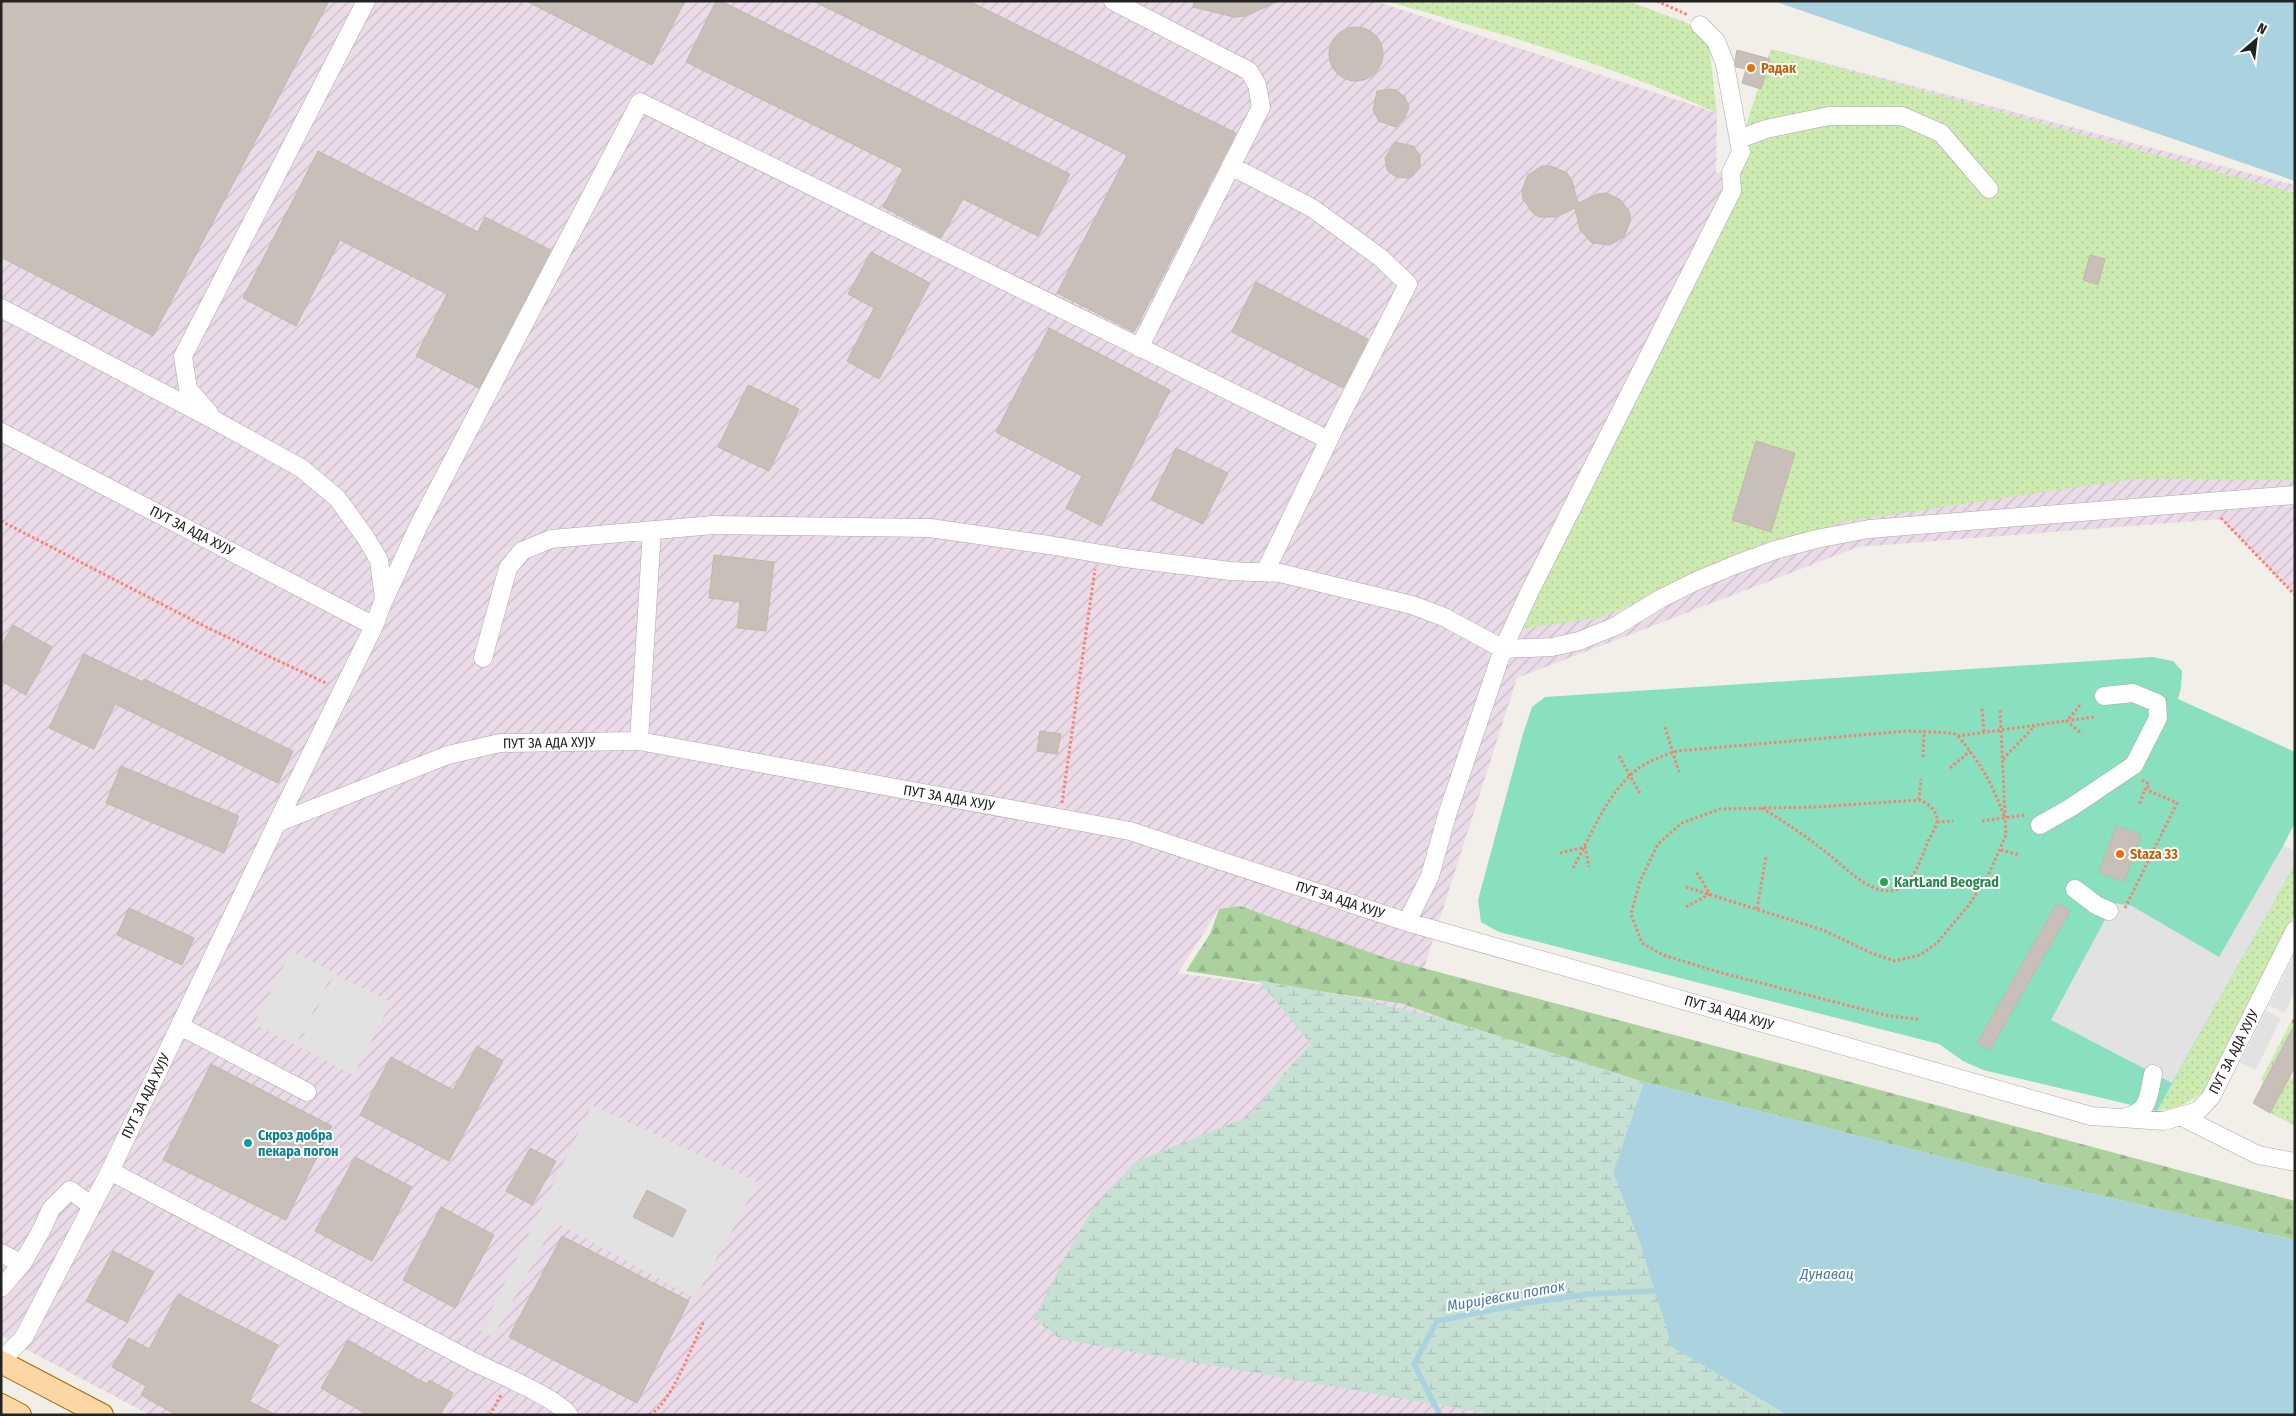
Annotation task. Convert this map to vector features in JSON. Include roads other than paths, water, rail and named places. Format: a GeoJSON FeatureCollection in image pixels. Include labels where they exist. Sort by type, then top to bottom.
{"type":"FeatureCollection","features":[{"type":"Feature","properties":{"kind":"main road"},"geometry":{"type":"LineString","coordinates":[[1,1362],[102,1415]]}},
{"type":"Feature","properties":{"kind":"main road"},"geometry":{"type":"LineString","coordinates":[[1,1405],[20,1415]]}},
{"type":"Feature","properties":{"kind":"lane"},"geometry":{"type":"LineString","coordinates":[[216,421],[188,389],[183,356],[366,1]]}},
{"type":"Feature","properties":{"kind":"lane"},"geometry":{"type":"LineString","coordinates":[[1113,1],[1249,71],[1258,85],[1261,107],[1139,348]]}},
{"type":"Feature","properties":{"kind":"lane"},"geometry":{"type":"LineString","coordinates":[[1407,922],[1430,876],[1450,806],[1503,649],[1533,584],[1732,191],[1731,172],[1741,152],[1726,64],[1716,41],[1700,25]]}},
{"type":"Feature","properties":{"kind":"lane"},"geometry":{"type":"LineString","coordinates":[[374,626],[384,599],[418,525],[640,102],[1329,440]]}},
{"type":"Feature","properties":{"kind":"lane"},"geometry":{"type":"LineString","coordinates":[[1738,139],[1766,129],[1829,116],[1902,116],[1941,133],[1989,189]]}},
{"type":"Feature","properties":{"kind":"lane"},"geometry":{"type":"LineString","coordinates":[[1230,166],[1312,208],[1381,258],[1408,284],[1265,572]]}},
{"type":"Feature","properties":{"kind":"lane"},"geometry":{"type":"LineString","coordinates":[[1,308],[301,468],[337,498],[366,538],[379,560],[384,599]]}},
{"type":"Feature","properties":{"kind":"lane","name":"ПУТ ЗА АДА ХУЈУ"},"geometry":{"type":"LineString","coordinates":[[1,432],[374,626],[110,1171],[24,1337],[1,1362]]}},
{"type":"Feature","properties":{"kind":"lane"},"geometry":{"type":"LineString","coordinates":[[483,658],[508,568],[522,551],[551,539],[714,525],[930,528],[1230,571],[1280,573],[1412,605],[1444,617],[1503,649],[1552,647],[1579,641],[1616,626],[1660,599],[1694,582],[1775,550],[1816,539],[1869,529],[2295,495]]}},
{"type":"Feature","properties":{"kind":"lane"},"geometry":{"type":"LineString","coordinates":[[639,741],[652,530]]}},
{"type":"Feature","properties":{"kind":"lane"},"geometry":{"type":"LineString","coordinates":[[2033,820],[2070,808],[2134,764],[2158,718],[2157,703],[2133,693],[2104,696]]}},
{"type":"Feature","properties":{"kind":"lane","name":"ПУТ ЗА АДА ХУЈУ"},"geometry":{"type":"LineString","coordinates":[[277,823],[448,755],[500,743],[639,741],[1130,831],[1407,922],[2091,1116],[2164,1122],[2198,1111],[2212,1097],[2295,930]]}},
{"type":"Feature","properties":{"kind":"lane"},"geometry":{"type":"LineString","coordinates":[[2076,889],[2096,905],[2116,913]]}},
{"type":"Feature","properties":{"kind":"lane"},"geometry":{"type":"LineString","coordinates":[[180,1026],[307,1092]]}},
{"type":"Feature","properties":{"kind":"lane"},"geometry":{"type":"LineString","coordinates":[[2120,1119],[2137,1115],[2148,1104],[2154,1074]]}},
{"type":"Feature","properties":{"kind":"lane"},"geometry":{"type":"LineString","coordinates":[[2182,1117],[2258,1155],[2295,1162]]}},
{"type":"Feature","properties":{"kind":"lane"},"geometry":{"type":"LineString","coordinates":[[110,1171],[561,1406],[569,1415]]}},
{"type":"Feature","properties":{"kind":"lane"},"geometry":{"type":"LineString","coordinates":[[1,1288],[22,1264],[51,1210],[70,1190],[92,1206]]}},
{"type":"Feature","properties":{"kind":"lane"},"geometry":{"type":"LineString","coordinates":[[1,1253],[22,1264]]}},
{"type":"Feature","properties":{"kind":"water"},"geometry":{"type":"Polygon","coordinates":[[[1774,1],[2295,1],[2295,181],[1774,1]]]}},
{"type":"Feature","properties":{"kind":"water","name":"Дунавац"},"geometry":{"type":"Polygon","coordinates":[[[1644,1082],[2045,1183],[2295,1240],[2295,1415],[1787,1415],[1672,1347],[1640,1243],[1613,1172],[1644,1082]]]}},
{"type":"Feature","properties":{"kind":"waterway","name":"Миријевски поток"},"geometry":{"type":"LineString","coordinates":[[1440,1415],[1414,1364],[1437,1321],[1527,1303],[1589,1294],[1654,1291]]}},
{"type":"Feature","properties":{"kind":"place","name":"Радак"},"geometry":{"type":"Point","coordinates":[1751,68]}},
{"type":"Feature","properties":{"kind":"place","name":"Staza 33"},"geometry":{"type":"Point","coordinates":[2120,854]}},
{"type":"Feature","properties":{"kind":"place","name":"KartLand Beograd"},"geometry":{"type":"Point","coordinates":[1884,882]}},
{"type":"Feature","properties":{"kind":"place","name":"Скроз добра пекара погон"},"geometry":{"type":"Point","coordinates":[248,1143]}}]}
